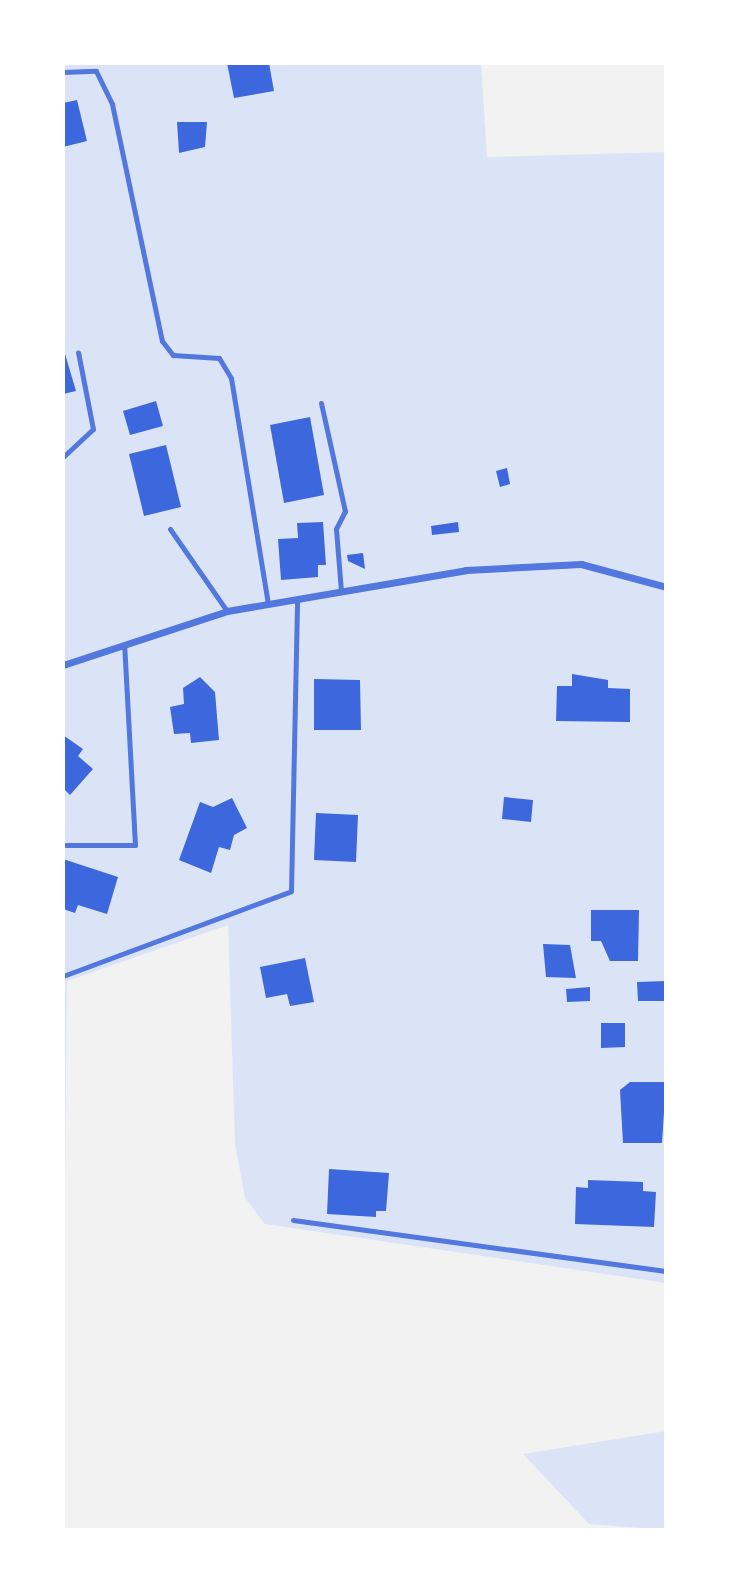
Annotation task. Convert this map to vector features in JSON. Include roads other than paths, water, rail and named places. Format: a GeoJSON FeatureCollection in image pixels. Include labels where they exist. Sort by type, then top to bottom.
{"type":"FeatureCollection","features":[{"type":"Feature","properties":{"kind":"street"},"geometry":{"type":"LineString","coordinates":[[63,665],[227,611],[466,570],[581,564],[666,587]]}},
{"type":"Feature","properties":{"kind":"lane"},"geometry":{"type":"LineString","coordinates":[[63,72],[96,71],[112,104],[162,341],[173,355],[219,358],[231,379],[268,604]]}},
{"type":"Feature","properties":{"kind":"lane"},"geometry":{"type":"LineString","coordinates":[[63,457],[93,429],[78,352]]}},
{"type":"Feature","properties":{"kind":"lane"},"geometry":{"type":"LineString","coordinates":[[321,403],[345,511],[336,529],[341,591]]}},
{"type":"Feature","properties":{"kind":"lane"},"geometry":{"type":"LineString","coordinates":[[170,529],[227,611]]}},
{"type":"Feature","properties":{"kind":"lane"},"geometry":{"type":"LineString","coordinates":[[63,976],[291,891],[297,599]]}},
{"type":"Feature","properties":{"kind":"lane"},"geometry":{"type":"LineString","coordinates":[[66,845],[135,845],[124,645]]}},
{"type":"Feature","properties":{"kind":"lane"},"geometry":{"type":"LineString","coordinates":[[293,1220],[666,1271]]}}]}
